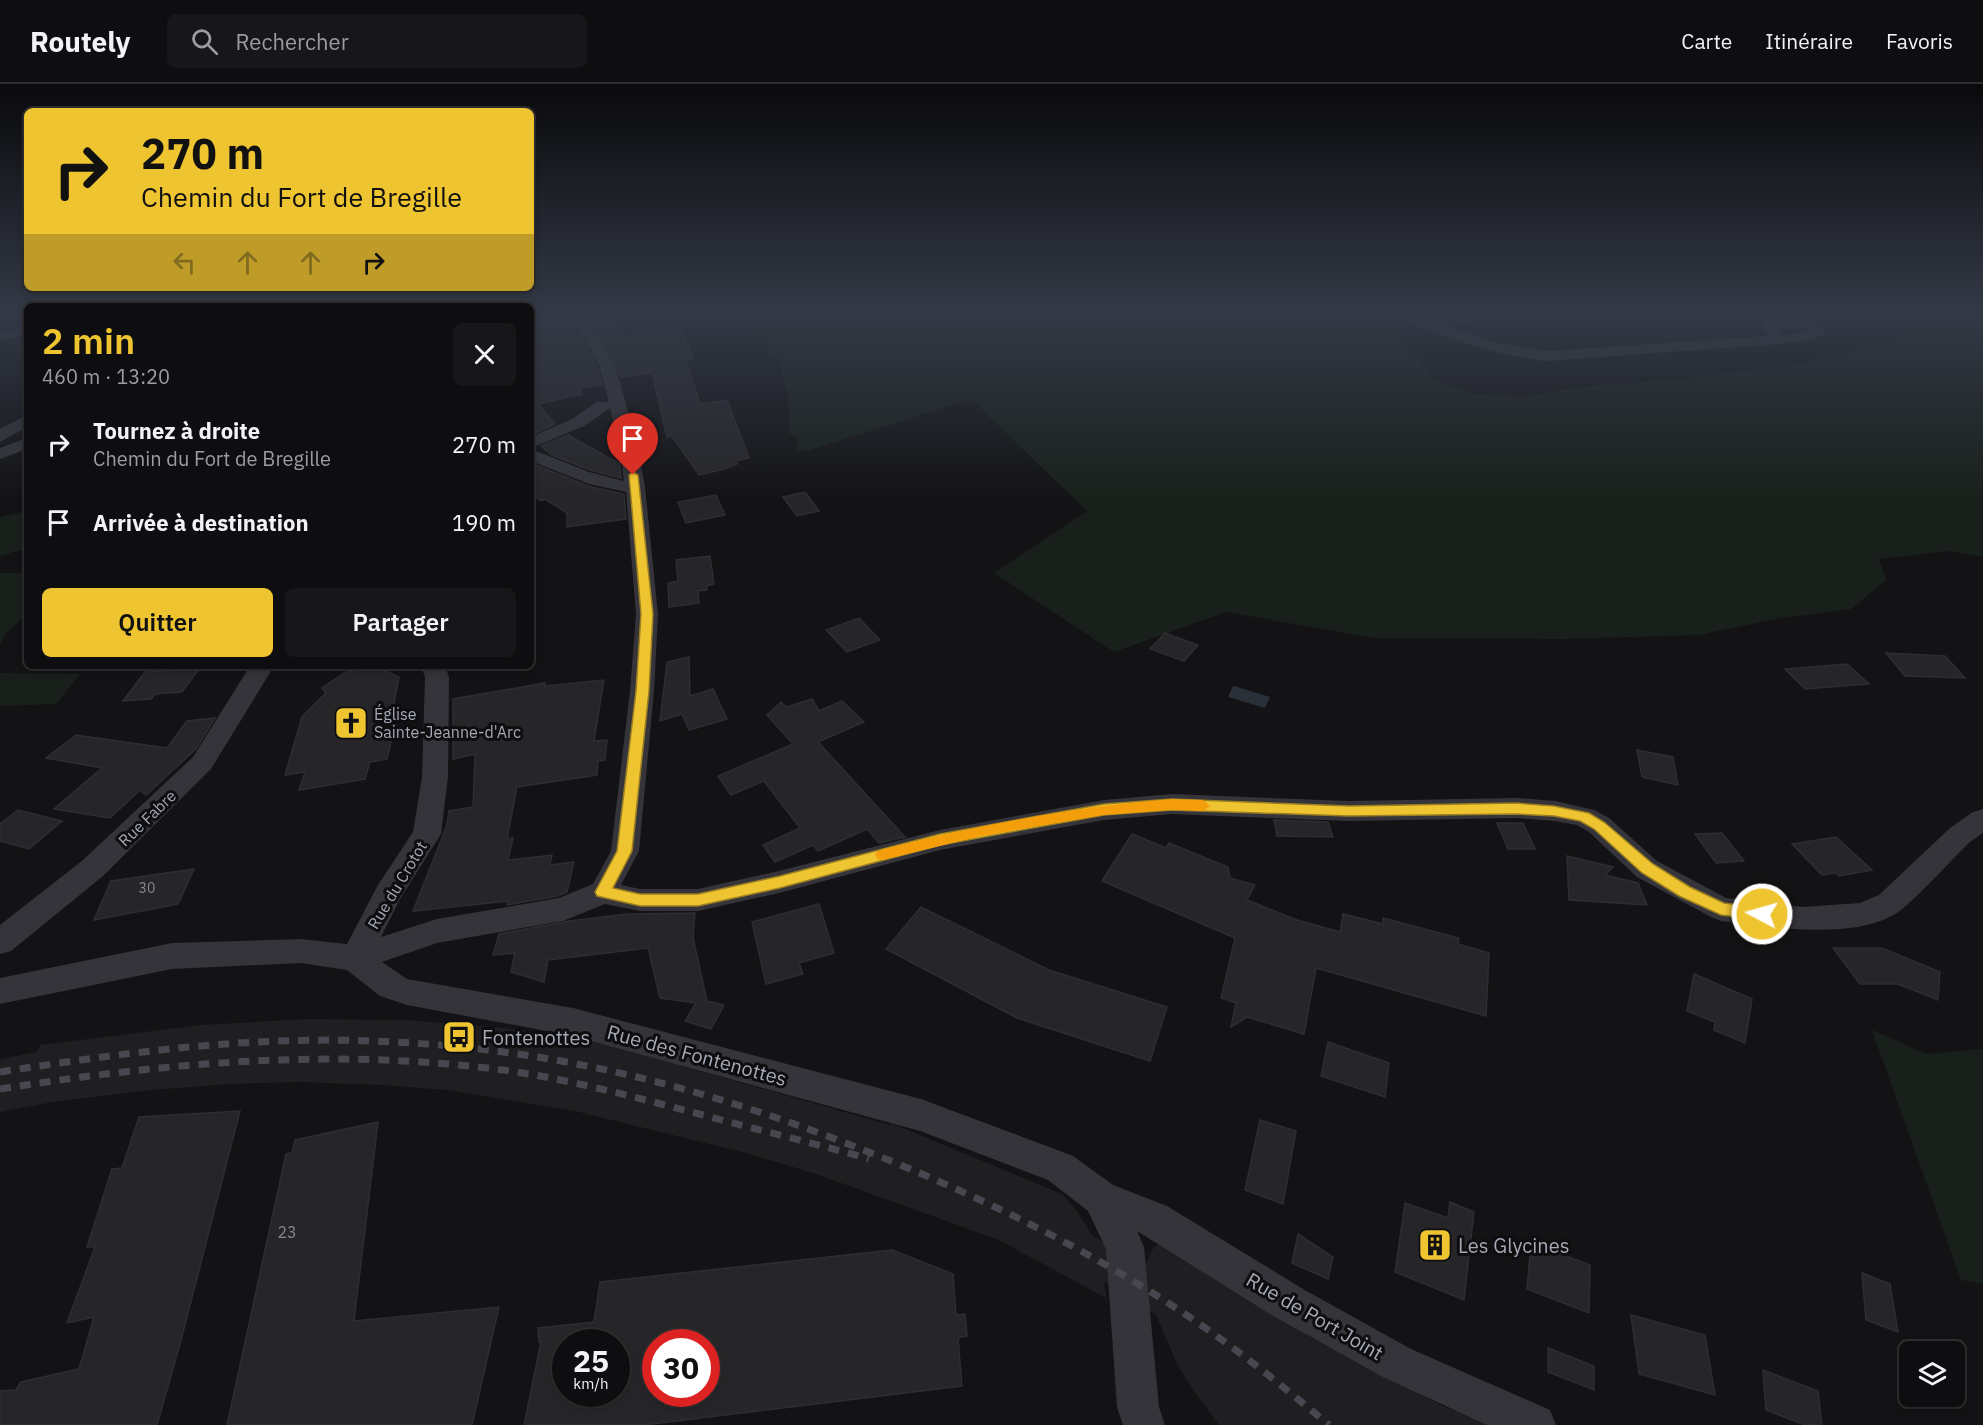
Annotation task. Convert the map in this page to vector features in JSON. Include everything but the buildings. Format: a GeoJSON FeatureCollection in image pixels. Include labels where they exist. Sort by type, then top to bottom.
{"type":"FeatureCollection","features":[{"type":"Feature","properties":{"kind":"street"},"geometry":{"type":"LineString","coordinates":[[603,892],[625,851],[642,691],[647,614],[636,487],[629,448],[610,375]]}},
{"type":"Feature","properties":{"kind":"street"},"geometry":{"type":"LineString","coordinates":[[534,441],[563,430],[595,413],[603,406]]}},
{"type":"Feature","properties":{"kind":"street"},"geometry":{"type":"LineString","coordinates":[[0,437],[24,422]]}},
{"type":"Feature","properties":{"kind":"street"},"geometry":{"type":"LineString","coordinates":[[0,454],[24,444]]}},
{"type":"Feature","properties":{"kind":"street"},"geometry":{"type":"LineString","coordinates":[[534,455],[567,470],[617,487],[636,487]]}},
{"type":"Feature","properties":{"kind":"street","name":"Rue Fabre"},"geometry":{"type":"LineString","coordinates":[[0,942],[93,868],[202,763],[259,669]]}},
{"type":"Feature","properties":{"kind":"street","name":"Rue du Crotot"},"geometry":{"type":"LineString","coordinates":[[355,958],[388,893],[427,834],[435,777],[437,678],[434,669]]}},
{"type":"Feature","properties":{"kind":"street"},"geometry":{"type":"LineString","coordinates":[[0,991],[172,956],[301,951],[355,958],[437,931],[563,909],[603,892],[640,900],[698,900],[780,882],[940,840],[1104,810],[1172,804],[1349,811],[1516,808],[1554,811],[1584,817],[1599,825],[1647,868],[1721,909],[1802,919],[1863,914],[1889,903],[1960,835],[1983,819]]}},
{"type":"Feature","properties":{"kind":"street","name":"Rue des Fontenottes"},"geometry":{"type":"LineString","coordinates":[[355,958],[391,987],[407,992],[573,1022],[921,1115],[1060,1168],[1101,1198]]}},
{"type":"Feature","properties":{"kind":"street"},"geometry":{"type":"LineString","coordinates":[[1101,1198],[1125,1247],[1138,1407],[1144,1425]]}},
{"type":"Feature","properties":{"kind":"street","name":"Rue de Port Joint"},"geometry":{"type":"LineString","coordinates":[[1101,1198],[1154,1219],[1289,1303],[1397,1363],[1535,1425]]}},
{"type":"Feature","properties":{"kind":"shaded area"},"geometry":{"type":"Polygon","coordinates":[[[782,375],[1430,375],[1434,380],[1476,394],[1526,396],[1589,386],[1715,375],[1983,375],[1983,557],[1948,551],[1879,559],[1886,580],[1851,609],[1775,619],[1699,635],[1564,639],[1374,638],[1226,612],[1114,652],[994,573],[1087,511],[971,399],[807,451],[796,450],[799,445],[797,437],[790,434],[788,395],[782,375]]]}},
{"type":"Feature","properties":{"kind":"shaded area"},"geometry":{"type":"Polygon","coordinates":[[[24,512],[24,549],[0,556],[0,517],[24,512]]]}},
{"type":"Feature","properties":{"kind":"shaded area"},"geometry":{"type":"Polygon","coordinates":[[[0,573],[24,573],[24,617],[4,635],[0,646],[0,573]]]}},
{"type":"Feature","properties":{"kind":"shaded area"},"geometry":{"type":"Polygon","coordinates":[[[0,673],[80,674],[56,704],[0,706],[0,673]]]}},
{"type":"Feature","properties":{"kind":"shaded area"},"geometry":{"type":"Polygon","coordinates":[[[1233,686],[1270,697],[1265,708],[1228,697],[1233,686]]]}},
{"type":"Feature","properties":{"kind":"shaded area"},"geometry":{"type":"Polygon","coordinates":[[[307,1019],[406,1020],[504,1028],[598,1042],[890,1125],[891,1123],[1062,1194],[1075,1208],[1092,1235],[1143,1268],[1154,1247],[1165,1241],[1176,1245],[1310,1337],[1445,1407],[1496,1425],[1219,1425],[1177,1364],[1156,1315],[1104,1282],[1106,1298],[999,1240],[816,1174],[746,1153],[575,1111],[447,1090],[302,1082],[230,1084],[151,1090],[53,1102],[0,1112],[0,1059],[37,1052],[40,1045],[201,1025],[307,1019]]]}},
{"type":"Feature","properties":{"kind":"shaded area"},"geometry":{"type":"Polygon","coordinates":[[[1872,1030],[1927,1054],[1983,1049],[1983,1284],[1961,1280],[1872,1030]]]}},
{"type":"Feature","properties":{"kind":"railway"},"geometry":{"type":"LineString","coordinates":[[0,1072],[184,1047],[324,1040],[441,1045],[511,1053],[579,1064],[646,1079],[712,1097],[844,1142],[949,1186],[1065,1242],[1140,1285],[1211,1332],[1329,1425]]}},
{"type":"Feature","properties":{"kind":"railway"},"geometry":{"type":"LineString","coordinates":[[0,1089],[123,1072],[247,1061],[309,1059],[433,1063],[495,1069],[574,1083],[869,1159]]}},
{"type":"Feature","properties":{"kind":"slow traffic"},"geometry":{"type":"LineString","coordinates":[[883,855],[940,840],[1043,819],[1104,810],[1172,804],[1203,806]]}},
{"type":"Feature","properties":{"kind":"place","name":"Église Sainte-Jeanne-d'Arc"},"geometry":{"type":"Point","coordinates":[351,723]}},
{"type":"Feature","properties":{"kind":"place","name":"Fontenottes"},"geometry":{"type":"Point","coordinates":[459,1037]}},
{"type":"Feature","properties":{"kind":"place","name":"Les Glycines"},"geometry":{"type":"Point","coordinates":[1435,1245]}},
{"type":"Feature","properties":{"kind":"route"},"geometry":{"type":"LineString","coordinates":[[633,475],[647,614],[642,691],[625,851],[603,892],[640,900],[672,902],[698,900],[780,882],[940,840],[1043,819],[1104,810],[1172,804],[1349,811],[1516,808],[1554,811],[1584,817],[1599,825],[1647,868],[1685,891],[1721,909],[1762,914]]}}]}
